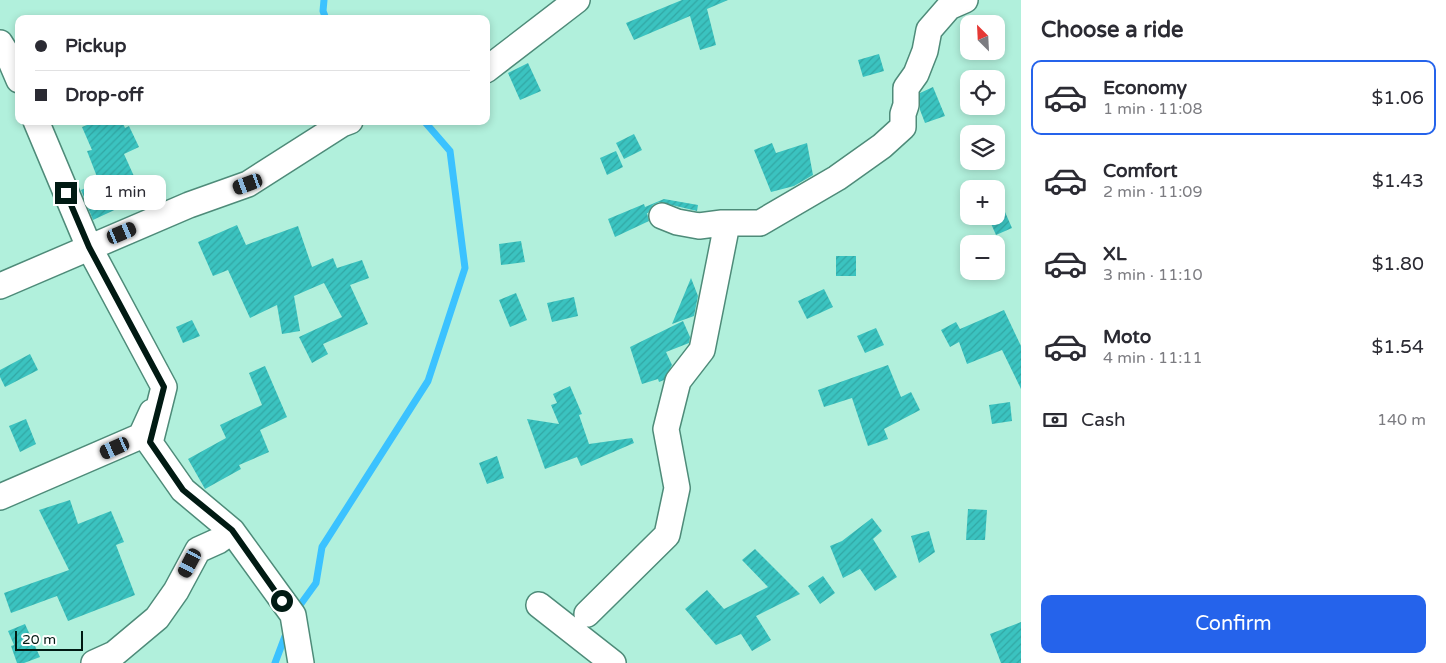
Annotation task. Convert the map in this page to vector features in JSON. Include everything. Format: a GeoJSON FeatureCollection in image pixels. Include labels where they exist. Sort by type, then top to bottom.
{"type":"FeatureCollection","features":[{"type":"Feature","properties":{"kind":"street"},"geometry":{"type":"LineString","coordinates":[[490,67],[577,0]]}},
{"type":"Feature","properties":{"kind":"street"},"geometry":{"type":"LineString","coordinates":[[662,216],[677,222],[700,226],[760,223],[837,178],[903,127],[902,114],[906,105],[906,88],[919,67],[925,51],[929,30],[949,7],[965,0]]}},
{"type":"Feature","properties":{"kind":"street"},"geometry":{"type":"LineString","coordinates":[[38,125],[89,247],[164,387],[150,442],[183,490],[232,530],[293,616],[301,663]]}},
{"type":"Feature","properties":{"kind":"street"},"geometry":{"type":"LineString","coordinates":[[0,286],[189,205],[248,184],[340,125]]}},
{"type":"Feature","properties":{"kind":"street"},"geometry":{"type":"LineString","coordinates":[[587,614],[667,535],[678,488],[666,429],[678,381],[702,350],[727,224]]}},
{"type":"Feature","properties":{"kind":"street"},"geometry":{"type":"LineString","coordinates":[[0,497],[141,436],[164,387]]}},
{"type":"Feature","properties":{"kind":"street"},"geometry":{"type":"LineString","coordinates":[[94,663],[114,654],[157,618],[176,591],[198,550],[218,541],[232,530]]}},
{"type":"Feature","properties":{"kind":"street"},"geometry":{"type":"LineString","coordinates":[[538,605],[613,663]]}},
{"type":"Feature","properties":{"kind":"building"},"geometry":{"type":"Polygon","coordinates":[[[682,0],[728,0],[707,9],[716,45],[700,50],[690,16],[634,40],[626,23],[682,0]]]}},
{"type":"Feature","properties":{"kind":"building"},"geometry":{"type":"Polygon","coordinates":[[[879,54],[884,71],[863,77],[858,60],[879,54]]]}},
{"type":"Feature","properties":{"kind":"building"},"geometry":{"type":"Polygon","coordinates":[[[528,63],[541,91],[520,100],[508,73],[528,63]]]}},
{"type":"Feature","properties":{"kind":"building"},"geometry":{"type":"Polygon","coordinates":[[[933,87],[945,116],[925,123],[920,110],[920,93],[933,87]]]}},
{"type":"Feature","properties":{"kind":"building"},"geometry":{"type":"Polygon","coordinates":[[[87,125],[124,125],[125,128],[129,126],[139,147],[124,154],[142,194],[122,204],[123,206],[93,220],[81,190],[99,182],[87,151],[92,150],[82,127],[87,125]]]}},
{"type":"Feature","properties":{"kind":"building"},"geometry":{"type":"Polygon","coordinates":[[[634,134],[642,150],[624,159],[616,143],[634,134]]]}},
{"type":"Feature","properties":{"kind":"building"},"geometry":{"type":"Polygon","coordinates":[[[772,143],[776,153],[807,143],[813,175],[794,186],[771,192],[754,150],[772,143]]]}},
{"type":"Feature","properties":{"kind":"building"},"geometry":{"type":"Polygon","coordinates":[[[616,151],[623,167],[607,175],[600,158],[616,151]]]}},
{"type":"Feature","properties":{"kind":"building"},"geometry":{"type":"Polygon","coordinates":[[[664,199],[698,205],[697,211],[659,202],[653,205],[647,213],[649,221],[615,237],[608,219],[644,204],[645,207],[664,199]]]}},
{"type":"Feature","properties":{"kind":"building"},"geometry":{"type":"Polygon","coordinates":[[[1005,212],[1012,228],[996,235],[992,225],[1005,225],[1005,212]]]}},
{"type":"Feature","properties":{"kind":"building"},"geometry":{"type":"Polygon","coordinates":[[[237,225],[246,245],[298,226],[312,267],[333,258],[337,268],[362,260],[369,278],[350,285],[368,324],[323,344],[328,354],[312,363],[299,337],[342,317],[324,283],[294,296],[300,331],[282,334],[277,305],[250,318],[228,270],[213,276],[198,242],[237,225]]]}},
{"type":"Feature","properties":{"kind":"building"},"geometry":{"type":"Polygon","coordinates":[[[521,241],[525,262],[501,265],[499,244],[521,241]]]}},
{"type":"Feature","properties":{"kind":"building"},"geometry":{"type":"Polygon","coordinates":[[[836,256],[856,256],[856,276],[836,276],[836,256]]]}},
{"type":"Feature","properties":{"kind":"building"},"geometry":{"type":"Polygon","coordinates":[[[691,278],[698,296],[694,316],[672,324],[691,278]]]}},
{"type":"Feature","properties":{"kind":"building"},"geometry":{"type":"Polygon","coordinates":[[[824,289],[833,307],[807,319],[798,301],[824,289]]]}},
{"type":"Feature","properties":{"kind":"building"},"geometry":{"type":"Polygon","coordinates":[[[516,293],[527,320],[510,327],[499,300],[516,293]]]}},
{"type":"Feature","properties":{"kind":"building"},"geometry":{"type":"Polygon","coordinates":[[[574,297],[578,316],[552,322],[547,303],[574,297]]]}},
{"type":"Feature","properties":{"kind":"building"},"geometry":{"type":"Polygon","coordinates":[[[1004,310],[1021,346],[1021,389],[1002,350],[967,364],[959,342],[950,347],[941,330],[956,322],[960,329],[1004,310]]]}},
{"type":"Feature","properties":{"kind":"building"},"geometry":{"type":"Polygon","coordinates":[[[192,320],[200,336],[183,343],[176,327],[192,320]]]}},
{"type":"Feature","properties":{"kind":"building"},"geometry":{"type":"Polygon","coordinates":[[[683,321],[690,337],[689,343],[666,352],[672,365],[664,380],[659,382],[658,379],[642,384],[630,347],[683,321]]]}},
{"type":"Feature","properties":{"kind":"building"},"geometry":{"type":"Polygon","coordinates":[[[876,328],[884,345],[865,353],[857,336],[876,328]]]}},
{"type":"Feature","properties":{"kind":"building"},"geometry":{"type":"Polygon","coordinates":[[[30,354],[38,370],[5,387],[0,377],[0,370],[30,354]]]}},
{"type":"Feature","properties":{"kind":"building"},"geometry":{"type":"Polygon","coordinates":[[[888,365],[901,397],[911,392],[920,410],[884,429],[888,439],[868,446],[852,398],[824,407],[818,390],[888,365]]]}},
{"type":"Feature","properties":{"kind":"building"},"geometry":{"type":"Polygon","coordinates":[[[265,366],[287,417],[260,430],[269,452],[239,465],[241,469],[205,489],[188,459],[226,438],[220,425],[262,405],[249,373],[265,366]]]}},
{"type":"Feature","properties":{"kind":"building"},"geometry":{"type":"Polygon","coordinates":[[[570,386],[582,414],[579,415],[589,444],[632,438],[634,443],[581,466],[577,457],[545,469],[527,419],[559,424],[551,405],[557,403],[553,394],[570,386]]]}},
{"type":"Feature","properties":{"kind":"building"},"geometry":{"type":"Polygon","coordinates":[[[1010,402],[1012,421],[992,424],[989,405],[1010,402]]]}},
{"type":"Feature","properties":{"kind":"building"},"geometry":{"type":"Polygon","coordinates":[[[26,419],[36,444],[20,452],[9,426],[26,419]]]}},
{"type":"Feature","properties":{"kind":"building"},"geometry":{"type":"Polygon","coordinates":[[[497,456],[504,478],[487,484],[479,463],[497,456]]]}},
{"type":"Feature","properties":{"kind":"building"},"geometry":{"type":"Polygon","coordinates":[[[70,500],[78,524],[111,511],[124,542],[116,545],[135,595],[68,621],[57,596],[11,613],[4,593],[69,570],[39,510],[70,500]]]}},
{"type":"Feature","properties":{"kind":"building"},"geometry":{"type":"Polygon","coordinates":[[[968,509],[987,510],[985,540],[966,540],[968,509]]]}},
{"type":"Feature","properties":{"kind":"building"},"geometry":{"type":"Polygon","coordinates":[[[872,518],[882,531],[873,539],[897,577],[875,591],[860,569],[843,578],[830,546],[842,541],[872,518]]]}},
{"type":"Feature","properties":{"kind":"building"},"geometry":{"type":"Polygon","coordinates":[[[929,531],[935,552],[919,563],[911,536],[929,531]]]}},
{"type":"Feature","properties":{"kind":"building"},"geometry":{"type":"Polygon","coordinates":[[[755,549],[800,594],[756,616],[771,640],[752,651],[741,634],[716,645],[685,609],[707,590],[724,609],[768,587],[742,560],[755,549]]]}},
{"type":"Feature","properties":{"kind":"building"},"geometry":{"type":"Polygon","coordinates":[[[823,576],[835,593],[820,604],[808,586],[823,576]]]}},
{"type":"Feature","properties":{"kind":"building"},"geometry":{"type":"Polygon","coordinates":[[[1021,622],[1021,663],[1001,663],[990,634],[1021,622]]]}},
{"type":"Feature","properties":{"kind":"building"},"geometry":{"type":"Polygon","coordinates":[[[25,624],[40,657],[24,663],[17,663],[11,646],[14,645],[8,631],[25,624]]]}},
{"type":"Feature","properties":{"kind":"waterway"},"geometry":{"type":"LineString","coordinates":[[324,0],[324,15]]}},
{"type":"Feature","properties":{"kind":"waterway"},"geometry":{"type":"LineString","coordinates":[[295,612],[316,583],[322,547],[428,381],[465,268],[450,151],[427,125]]}},
{"type":"Feature","properties":{"kind":"waterway"},"geometry":{"type":"LineString","coordinates":[[275,663],[287,631]]}},
{"type":"Feature","properties":{"kind":"route"},"geometry":{"type":"LineString","coordinates":[[66,193],[89,247],[164,387],[150,442],[183,490],[232,530],[282,601]]}}]}
